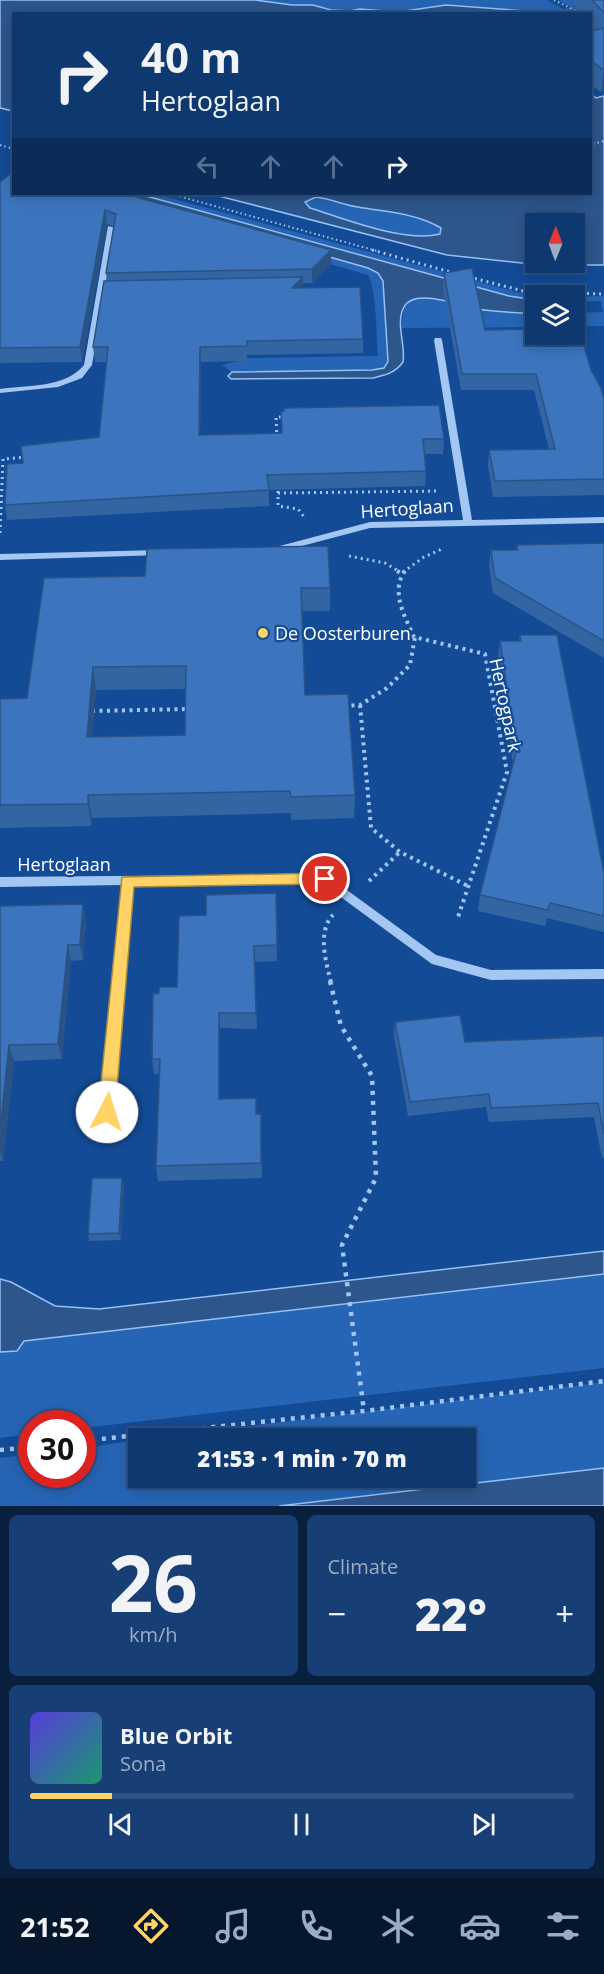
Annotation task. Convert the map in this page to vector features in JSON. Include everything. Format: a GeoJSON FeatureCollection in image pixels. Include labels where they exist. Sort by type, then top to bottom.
{"type":"FeatureCollection","features":[{"type":"Feature","properties":{"kind":"street"},"geometry":{"type":"LineString","coordinates":[[0,391],[55,385],[79,376],[88,364],[111,228]]}},
{"type":"Feature","properties":{"kind":"street"},"geometry":{"type":"LineString","coordinates":[[100,291],[112,291]]}},
{"type":"Feature","properties":{"kind":"street"},"geometry":{"type":"LineString","coordinates":[[438,340],[468,522]]}},
{"type":"Feature","properties":{"kind":"street","name":"Hertoglaan"},"geometry":{"type":"LineString","coordinates":[[267,549],[286,548],[370,525],[604,520]]}},
{"type":"Feature","properties":{"kind":"street"},"geometry":{"type":"LineString","coordinates":[[0,557],[169,553]]}},
{"type":"Feature","properties":{"kind":"street","name":"Hertoglaan"},"geometry":{"type":"LineString","coordinates":[[0,882],[325,879],[352,897],[432,960],[491,975],[604,974]]}},
{"type":"Feature","properties":{"kind":"street","name":"Hertoglaan"},"geometry":{"type":"LineString","coordinates":[[107,1112],[127,882]]}},
{"type":"Feature","properties":{"kind":"path"},"geometry":{"type":"LineString","coordinates":[[554,0],[578,12]]}},
{"type":"Feature","properties":{"kind":"path"},"geometry":{"type":"LineString","coordinates":[[593,144],[604,141]]}},
{"type":"Feature","properties":{"kind":"path"},"geometry":{"type":"LineString","coordinates":[[175,195],[454,273]]}},
{"type":"Feature","properties":{"kind":"path"},"geometry":{"type":"LineString","coordinates":[[466,276],[527,291],[604,294]]}},
{"type":"Feature","properties":{"kind":"path"},"geometry":{"type":"LineString","coordinates":[[277,444],[276,417],[288,417]]}},
{"type":"Feature","properties":{"kind":"path"},"geometry":{"type":"LineString","coordinates":[[0,536],[3,459],[36,456]]}},
{"type":"Feature","properties":{"kind":"path"},"geometry":{"type":"LineString","coordinates":[[278,483],[278,506],[298,509],[320,539],[333,552],[385,563],[401,573]]}},
{"type":"Feature","properties":{"kind":"path"},"geometry":{"type":"LineString","coordinates":[[278,493],[463,491]]}},
{"type":"Feature","properties":{"kind":"path"},"geometry":{"type":"LineString","coordinates":[[336,706],[360,705],[387,688],[410,664],[414,637],[397,595],[401,573],[417,558],[443,549]]}},
{"type":"Feature","properties":{"kind":"path","name":"Hertogpark"},"geometry":{"type":"LineString","coordinates":[[414,637],[485,654],[507,772],[458,917]]}},
{"type":"Feature","properties":{"kind":"path"},"geometry":{"type":"LineString","coordinates":[[360,705],[371,828],[400,852],[468,886]]}},
{"type":"Feature","properties":{"kind":"path"},"geometry":{"type":"LineString","coordinates":[[89,711],[195,709]]}},
{"type":"Feature","properties":{"kind":"path"},"geometry":{"type":"LineString","coordinates":[[364,1411],[342,1245],[376,1178],[372,1076],[341,1026],[323,948],[329,919],[400,852]]}},
{"type":"Feature","properties":{"kind":"path"},"geometry":{"type":"LineString","coordinates":[[96,1440],[364,1411],[604,1381]]}},
{"type":"Feature","properties":{"kind":"path"},"geometry":{"type":"LineString","coordinates":[[0,1450],[18,1448]]}},
{"type":"Feature","properties":{"kind":"shaded area"},"geometry":{"type":"Polygon","coordinates":[[[0,0],[255,0],[292,5],[313,5],[331,10],[360,9],[398,12],[12,12],[12,111],[0,108],[0,0]]]}},
{"type":"Feature","properties":{"kind":"shaded area"},"geometry":{"type":"Polygon","coordinates":[[[255,0],[547,0],[563,9],[571,7],[558,0],[571,0],[577,6],[604,4],[592,48],[592,12],[491,10],[466,6],[398,12],[360,9],[350,11],[331,10],[313,5],[292,5],[255,0]]]}},
{"type":"Feature","properties":{"kind":"shaded area"},"geometry":{"type":"Polygon","coordinates":[[[446,5],[539,12],[398,12],[446,5]]]}},
{"type":"Feature","properties":{"kind":"shaded area"},"geometry":{"type":"Polygon","coordinates":[[[592,95],[596,98],[604,96],[604,265],[585,265],[585,213],[525,213],[525,263],[447,255],[215,195],[592,195],[592,95]],[[316,197],[305,202],[310,208],[393,233],[426,236],[440,234],[441,228],[421,219],[316,197]]]}},
{"type":"Feature","properties":{"kind":"shaded area"},"geometry":{"type":"Polygon","coordinates":[[[91,195],[112,195],[368,268],[378,273],[383,281],[388,326],[388,351],[384,368],[232,372],[222,365],[249,358],[378,356],[375,302],[368,275],[91,195]]]}},
{"type":"Feature","properties":{"kind":"shaded area"},"geometry":{"type":"Polygon","coordinates":[[[112,195],[143,195],[509,296],[525,298],[525,313],[484,310],[441,300],[419,298],[410,301],[401,313],[403,362],[390,373],[373,378],[231,379],[228,376],[232,372],[384,368],[388,361],[383,281],[378,273],[368,268],[112,195]]]}},
{"type":"Feature","properties":{"kind":"shaded area"},"geometry":{"type":"Polygon","coordinates":[[[143,195],[160,195],[525,294],[525,298],[509,296],[143,195]]]}},
{"type":"Feature","properties":{"kind":"shaded area"},"geometry":{"type":"Polygon","coordinates":[[[316,197],[383,210],[432,223],[441,228],[440,235],[391,233],[357,224],[310,208],[305,202],[316,197]]]}},
{"type":"Feature","properties":{"kind":"shaded area"},"geometry":{"type":"Polygon","coordinates":[[[604,296],[604,326],[585,326],[585,313],[603,312],[601,301],[585,302],[585,297],[604,296]]]}},
{"type":"Feature","properties":{"kind":"shaded area"},"geometry":{"type":"Polygon","coordinates":[[[424,298],[525,312],[525,327],[401,328],[405,304],[413,299],[424,298]]]}},
{"type":"Feature","properties":{"kind":"shaded area"},"geometry":{"type":"Polygon","coordinates":[[[604,1251],[604,1274],[24,1341],[17,1351],[0,1352],[0,1279],[11,1282],[55,1306],[99,1309],[604,1251]]]}},
{"type":"Feature","properties":{"kind":"shaded area"},"geometry":{"type":"Polygon","coordinates":[[[604,1274],[604,1368],[96,1427],[96,1410],[18,1410],[18,1436],[0,1438],[0,1352],[16,1351],[24,1341],[604,1274]]]}},
{"type":"Feature","properties":{"kind":"shaded area"},"geometry":{"type":"Polygon","coordinates":[[[604,1382],[604,1468],[476,1483],[476,1428],[234,1428],[604,1382]]]}},
{"type":"Feature","properties":{"kind":"shaded area"},"geometry":{"type":"Polygon","coordinates":[[[128,1441],[128,1488],[433,1488],[279,1506],[0,1506],[0,1458],[18,1456],[18,1488],[96,1488],[96,1446],[128,1441]]]}},
{"type":"Feature","properties":{"kind":"shaded area"},"geometry":{"type":"Polygon","coordinates":[[[604,1468],[604,1506],[279,1506],[433,1488],[476,1488],[476,1483],[604,1468]]]}},
{"type":"Feature","properties":{"kind":"building"},"geometry":{"type":"Polygon","coordinates":[[[592,0],[604,0],[604,13],[592,0]]]}},
{"type":"Feature","properties":{"kind":"building"},"geometry":{"type":"Polygon","coordinates":[[[604,28],[604,70],[592,62],[592,31],[604,28]]]}},
{"type":"Feature","properties":{"kind":"building"},"geometry":{"type":"Polygon","coordinates":[[[12,173],[12,195],[129,195],[331,250],[312,269],[106,273],[116,214],[105,210],[80,347],[0,348],[0,182],[12,173]]]}},
{"type":"Feature","properties":{"kind":"building"},"geometry":{"type":"Polygon","coordinates":[[[472,268],[485,330],[525,329],[525,345],[584,345],[591,370],[604,399],[604,479],[495,481],[489,450],[555,449],[536,374],[462,374],[444,273],[472,268]]]}},
{"type":"Feature","properties":{"kind":"building"},"geometry":{"type":"Polygon","coordinates":[[[303,277],[292,288],[360,287],[363,339],[247,341],[247,346],[200,347],[199,435],[282,433],[281,411],[284,411],[284,408],[439,405],[444,439],[423,439],[426,471],[267,475],[269,490],[5,505],[7,464],[23,463],[21,446],[99,437],[108,347],[93,347],[104,281],[303,277]]]}},
{"type":"Feature","properties":{"kind":"building"},"geometry":{"type":"Polygon","coordinates":[[[604,543],[604,641],[495,578],[491,550],[518,550],[517,545],[604,543]]]}},
{"type":"Feature","properties":{"kind":"building"},"geometry":{"type":"Polygon","coordinates":[[[328,546],[330,588],[301,588],[305,695],[348,694],[355,795],[291,797],[290,791],[88,795],[88,804],[0,805],[0,699],[27,698],[44,578],[145,576],[147,549],[328,546]],[[186,666],[93,667],[87,737],[185,735],[186,666]]]}},
{"type":"Feature","properties":{"kind":"building"},"geometry":{"type":"Polygon","coordinates":[[[520,635],[557,635],[604,873],[604,916],[550,903],[548,910],[480,895],[516,752],[500,641],[521,641],[520,635]]]}},
{"type":"Feature","properties":{"kind":"building"},"geometry":{"type":"Polygon","coordinates":[[[276,893],[277,945],[254,946],[256,1013],[219,1013],[219,1099],[256,1098],[256,1114],[261,1114],[261,1163],[156,1166],[160,1059],[152,1059],[153,994],[159,993],[159,987],[177,987],[179,916],[206,915],[206,895],[276,893]]]}},
{"type":"Feature","properties":{"kind":"building"},"geometry":{"type":"Polygon","coordinates":[[[83,904],[80,945],[68,945],[58,1044],[9,1045],[0,1131],[0,906],[83,904]]]}},
{"type":"Feature","properties":{"kind":"building"},"geometry":{"type":"Polygon","coordinates":[[[460,1015],[465,1042],[604,1036],[604,1134],[598,1103],[491,1108],[489,1094],[410,1102],[395,1022],[460,1015]]]}},
{"type":"Feature","properties":{"kind":"building"},"geometry":{"type":"Polygon","coordinates":[[[92,1178],[122,1178],[119,1233],[88,1234],[92,1178]]]}},
{"type":"Feature","properties":{"kind":"place","name":"De Oosterburen"},"geometry":{"type":"Point","coordinates":[263,633]}},
{"type":"Feature","properties":{"kind":"route"},"geometry":{"type":"LineString","coordinates":[[107,1112],[127,882],[325,879]]}}]}
